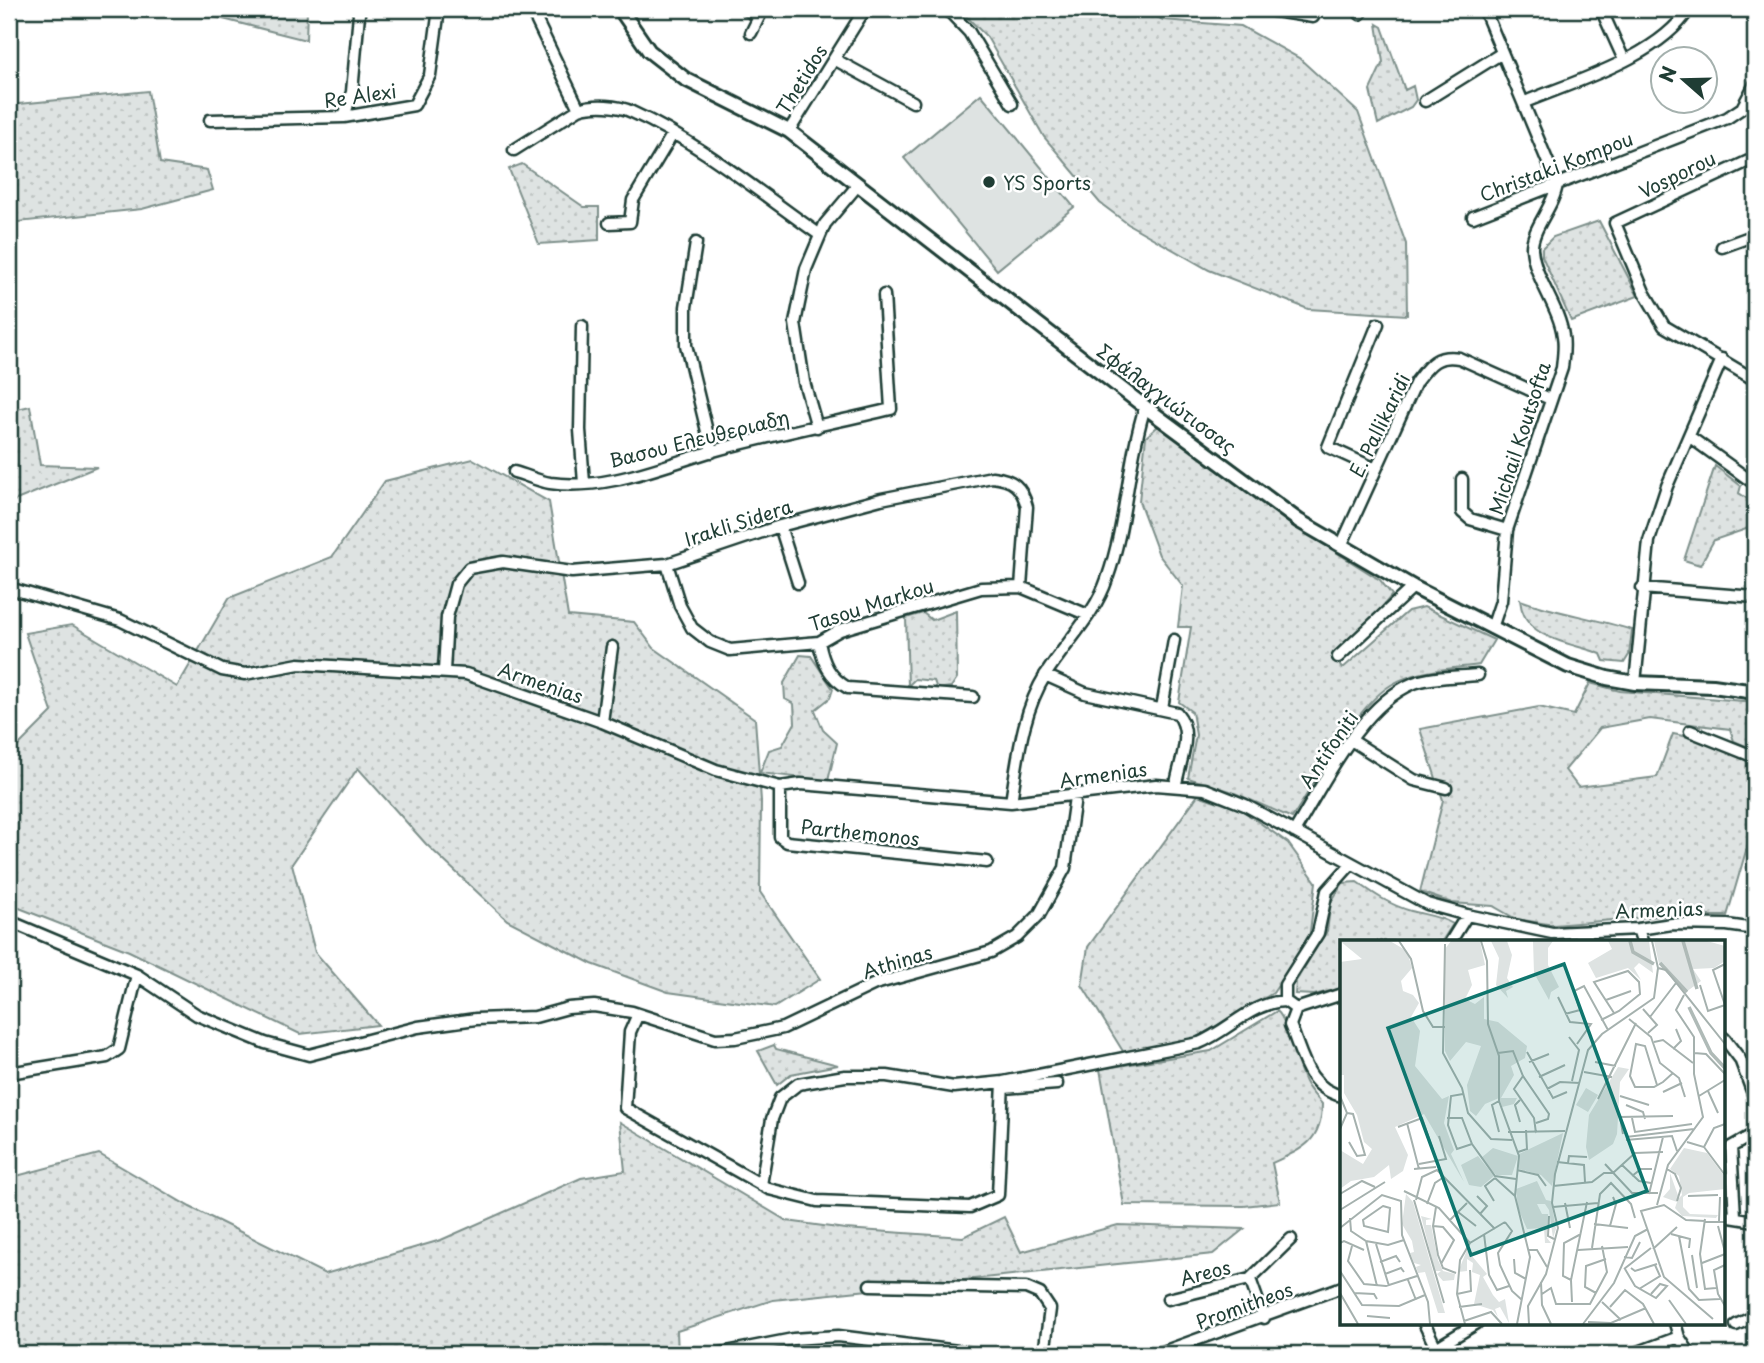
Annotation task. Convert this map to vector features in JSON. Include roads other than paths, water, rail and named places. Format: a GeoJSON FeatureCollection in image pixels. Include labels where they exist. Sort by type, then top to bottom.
{"type":"FeatureCollection","features":[{"type":"Feature","properties":{"kind":"street"},"geometry":{"type":"LineString","coordinates":[[344,117],[352,92],[359,14],[357,9]]}},
{"type":"Feature","properties":{"kind":"street","name":"Re Alexi"},"geometry":{"type":"LineString","coordinates":[[210,120],[344,117],[414,105],[430,75],[439,9]]}},
{"type":"Feature","properties":{"kind":"street"},"geometry":{"type":"LineString","coordinates":[[531,9],[579,109]]}},
{"type":"Feature","properties":{"kind":"street","name":"Σφάλαγγιώτισσας"},"geometry":{"type":"LineString","coordinates":[[620,9],[649,51],[685,79],[789,131],[1145,407],[1290,514],[1340,545],[1413,587],[1568,666],[1635,683],[1713,686],[1755,692]]}},
{"type":"Feature","properties":{"kind":"street"},"geometry":{"type":"LineString","coordinates":[[746,9],[761,13],[751,33]]}},
{"type":"Feature","properties":{"kind":"street","name":"Thetidos"},"geometry":{"type":"LineString","coordinates":[[789,131],[864,9]]}},
{"type":"Feature","properties":{"kind":"street"},"geometry":{"type":"LineString","coordinates":[[947,9],[970,32],[1012,104]]}},
{"type":"Feature","properties":{"kind":"street"},"geometry":{"type":"LineString","coordinates":[[1261,9],[1313,17]]}},
{"type":"Feature","properties":{"kind":"street"},"geometry":{"type":"LineString","coordinates":[[1484,9],[1557,184]]}},
{"type":"Feature","properties":{"kind":"street"},"geometry":{"type":"LineString","coordinates":[[1601,9],[1625,60]]}},
{"type":"Feature","properties":{"kind":"street"},"geometry":{"type":"LineString","coordinates":[[1525,102],[1625,60],[1676,28],[1689,9]]}},
{"type":"Feature","properties":{"kind":"street"},"geometry":{"type":"LineString","coordinates":[[1425,101],[1502,53]]}},
{"type":"Feature","properties":{"kind":"street"},"geometry":{"type":"LineString","coordinates":[[834,59],[913,103]]}},
{"type":"Feature","properties":{"kind":"street","name":"Christaki Kompou"},"geometry":{"type":"LineString","coordinates":[[1473,217],[1727,118],[1742,108],[1755,84]]}},
{"type":"Feature","properties":{"kind":"street"},"geometry":{"type":"LineString","coordinates":[[514,150],[579,109],[591,105],[630,110],[672,135],[820,235]]}},
{"type":"Feature","properties":{"kind":"street"},"geometry":{"type":"LineString","coordinates":[[609,223],[630,222],[633,200],[672,135]]}},
{"type":"Feature","properties":{"kind":"street","name":"Vosporou"},"geometry":{"type":"LineString","coordinates":[[1722,359],[1664,326],[1644,292],[1615,223],[1755,158]]}},
{"type":"Feature","properties":{"kind":"street","name":"Michail Koutsofta"},"geometry":{"type":"LineString","coordinates":[[1492,628],[1502,601],[1507,530],[1562,368],[1563,333],[1534,262],[1532,245],[1553,204],[1557,184]]}},
{"type":"Feature","properties":{"kind":"street"},"geometry":{"type":"LineString","coordinates":[[817,426],[804,382],[795,323],[806,269],[820,235],[825,224],[857,186]]}},
{"type":"Feature","properties":{"kind":"street"},"geometry":{"type":"LineString","coordinates":[[1722,247],[1755,234]]}},
{"type":"Feature","properties":{"kind":"street"},"geometry":{"type":"LineString","coordinates":[[696,243],[686,307],[686,345],[712,452]]}},
{"type":"Feature","properties":{"kind":"street","name":"Βασου Ελευθεριαδη"},"geometry":{"type":"LineString","coordinates":[[514,472],[550,482],[584,483],[660,469],[712,452],[891,409],[884,295]]}},
{"type":"Feature","properties":{"kind":"street"},"geometry":{"type":"LineString","coordinates":[[1376,469],[1328,447],[1378,324]]}},
{"type":"Feature","properties":{"kind":"street"},"geometry":{"type":"LineString","coordinates":[[582,326],[580,430],[584,483]]}},
{"type":"Feature","properties":{"kind":"street","name":"E. Pallikaridi"},"geometry":{"type":"LineString","coordinates":[[1340,545],[1416,382],[1431,362],[1445,356],[1460,358],[1550,399]]}},
{"type":"Feature","properties":{"kind":"street"},"geometry":{"type":"LineString","coordinates":[[1635,683],[1648,541],[1667,486],[1722,359],[1755,380]]}},
{"type":"Feature","properties":{"kind":"street"},"geometry":{"type":"LineString","coordinates":[[1011,802],[1021,738],[1031,705],[1045,675],[1088,615],[1106,582],[1116,549],[1134,440],[1145,407]]}},
{"type":"Feature","properties":{"kind":"street"},"geometry":{"type":"LineString","coordinates":[[1690,437],[1755,484]]}},
{"type":"Feature","properties":{"kind":"street","name":"Irakli Sidera"},"geometry":{"type":"LineString","coordinates":[[444,671],[447,617],[456,584],[469,568],[503,562],[572,572],[667,564],[780,526],[881,499],[992,477],[1004,478],[1017,484],[1027,507],[1021,587]]}},
{"type":"Feature","properties":{"kind":"street"},"geometry":{"type":"LineString","coordinates":[[1462,479],[1462,512],[1470,519],[1507,530]]}},
{"type":"Feature","properties":{"kind":"street"},"geometry":{"type":"LineString","coordinates":[[780,526],[798,583]]}},
{"type":"Feature","properties":{"kind":"street","name":"Tasou Markou"},"geometry":{"type":"LineString","coordinates":[[667,564],[680,606],[692,628],[710,642],[730,650],[819,642],[839,630],[981,588],[1021,587],[1088,615]]}},
{"type":"Feature","properties":{"kind":"street"},"geometry":{"type":"LineString","coordinates":[[1338,657],[1413,587]]}},
{"type":"Feature","properties":{"kind":"street","name":"Armenias"},"geometry":{"type":"LineString","coordinates":[[9,588],[120,620],[222,670],[245,674],[299,664],[373,671],[444,671],[490,682],[602,722],[716,770],[780,788],[801,783],[1011,802],[1176,784],[1215,793],[1427,904],[1553,937],[1672,924],[1727,925],[1755,929]]}},
{"type":"Feature","properties":{"kind":"street"},"geometry":{"type":"LineString","coordinates":[[1643,588],[1755,597]]}},
{"type":"Feature","properties":{"kind":"street"},"geometry":{"type":"LineString","coordinates":[[1162,708],[1174,640]]}},
{"type":"Feature","properties":{"kind":"street"},"geometry":{"type":"LineString","coordinates":[[819,642],[823,662],[834,680],[848,688],[972,697]]}},
{"type":"Feature","properties":{"kind":"street"},"geometry":{"type":"LineString","coordinates":[[602,722],[612,647]]}},
{"type":"Feature","properties":{"kind":"street"},"geometry":{"type":"LineString","coordinates":[[1045,675],[1085,693],[1177,713],[1185,723],[1187,735],[1176,784]]}},
{"type":"Feature","properties":{"kind":"street","name":"Antifoniti"},"geometry":{"type":"LineString","coordinates":[[1294,832],[1351,740],[1382,703],[1415,683],[1478,675]]}},
{"type":"Feature","properties":{"kind":"street"},"geometry":{"type":"LineString","coordinates":[[1690,731],[1755,757]]}},
{"type":"Feature","properties":{"kind":"street"},"geometry":{"type":"LineString","coordinates":[[1351,740],[1414,780],[1446,788]]}},
{"type":"Feature","properties":{"kind":"street","name":"Parthemonos"},"geometry":{"type":"LineString","coordinates":[[780,788],[780,837],[787,842],[987,862]]}},
{"type":"Feature","properties":{"kind":"street","name":"Athinas"},"geometry":{"type":"LineString","coordinates":[[9,921],[137,975],[197,1016],[265,1043],[309,1055],[418,1027],[476,1019],[536,1017],[568,1008],[594,1006],[638,1014],[715,1040],[762,1034],[783,1028],[875,984],[991,952],[1017,937],[1032,922],[1056,888],[1070,845],[1075,797]]}},
{"type":"Feature","properties":{"kind":"street"},"geometry":{"type":"LineString","coordinates":[[1285,1001],[1285,985],[1318,933],[1327,891],[1351,864]]}},
{"type":"Feature","properties":{"kind":"street"},"geometry":{"type":"LineString","coordinates":[[1452,940],[1467,915]]}},
{"type":"Feature","properties":{"kind":"street"},"geometry":{"type":"LineString","coordinates":[[1639,929],[1642,940]]}},
{"type":"Feature","properties":{"kind":"street"},"geometry":{"type":"LineString","coordinates":[[9,1073],[107,1057],[118,1049],[137,975]]}},
{"type":"Feature","properties":{"kind":"street"},"geometry":{"type":"LineString","coordinates":[[1296,1009],[1340,995]]}},
{"type":"Feature","properties":{"kind":"street"},"geometry":{"type":"LineString","coordinates":[[1003,1085],[1199,1043],[1217,1035],[1266,1002],[1285,1001],[1296,1009]]}},
{"type":"Feature","properties":{"kind":"street"},"geometry":{"type":"LineString","coordinates":[[1296,1009],[1290,1025],[1312,1078],[1325,1093],[1340,1096]]}},
{"type":"Feature","properties":{"kind":"street"},"geometry":{"type":"LineString","coordinates":[[638,1014],[630,1032],[625,1108],[761,1185],[817,1200],[970,1207],[998,1195],[1003,1085]]}},
{"type":"Feature","properties":{"kind":"street"},"geometry":{"type":"LineString","coordinates":[[1726,1041],[1740,1059],[1755,1098]]}},
{"type":"Feature","properties":{"kind":"street"},"geometry":{"type":"LineString","coordinates":[[761,1185],[772,1119],[780,1098],[798,1084],[845,1076],[887,1076],[954,1087],[1057,1084]]}},
{"type":"Feature","properties":{"kind":"street"},"geometry":{"type":"LineString","coordinates":[[1735,1216],[1731,1147],[1752,1135]]}},
{"type":"Feature","properties":{"kind":"street"},"geometry":{"type":"LineString","coordinates":[[1726,1216],[1755,1220]]}},
{"type":"Feature","properties":{"kind":"street","name":"Areos"},"geometry":{"type":"LineString","coordinates":[[1168,1299],[1250,1279],[1291,1239]]}},
{"type":"Feature","properties":{"kind":"street","name":"Areos"},"geometry":{"type":"LineString","coordinates":[[1250,1279],[1264,1318]]}},
{"type":"Feature","properties":{"kind":"street"},"geometry":{"type":"LineString","coordinates":[[870,1285],[1026,1288],[1040,1294],[1050,1309],[1044,1354]]}},
{"type":"Feature","properties":{"kind":"street","name":"Promitheos"},"geometry":{"type":"LineString","coordinates":[[1157,1354],[1264,1318],[1340,1288]]}},
{"type":"Feature","properties":{"kind":"street"},"geometry":{"type":"LineString","coordinates":[[1736,1325],[1755,1316]]}},
{"type":"Feature","properties":{"kind":"street"},"geometry":{"type":"LineString","coordinates":[[1424,1324],[1438,1351],[1476,1324]]}},
{"type":"Feature","properties":{"kind":"street"},"geometry":{"type":"LineString","coordinates":[[1675,1324],[1679,1337],[1690,1354]]}},
{"type":"Feature","properties":{"kind":"street"},"geometry":{"type":"LineString","coordinates":[[716,1354],[793,1339],[838,1336],[982,1354]]}},
{"type":"Feature","properties":{"kind":"street"},"geometry":{"type":"LineString","coordinates":[[1633,1354],[1679,1337]]}},
{"type":"Feature","properties":{"kind":"place","name":"YS Sports"},"geometry":{"type":"Point","coordinates":[989,182]}}]}
